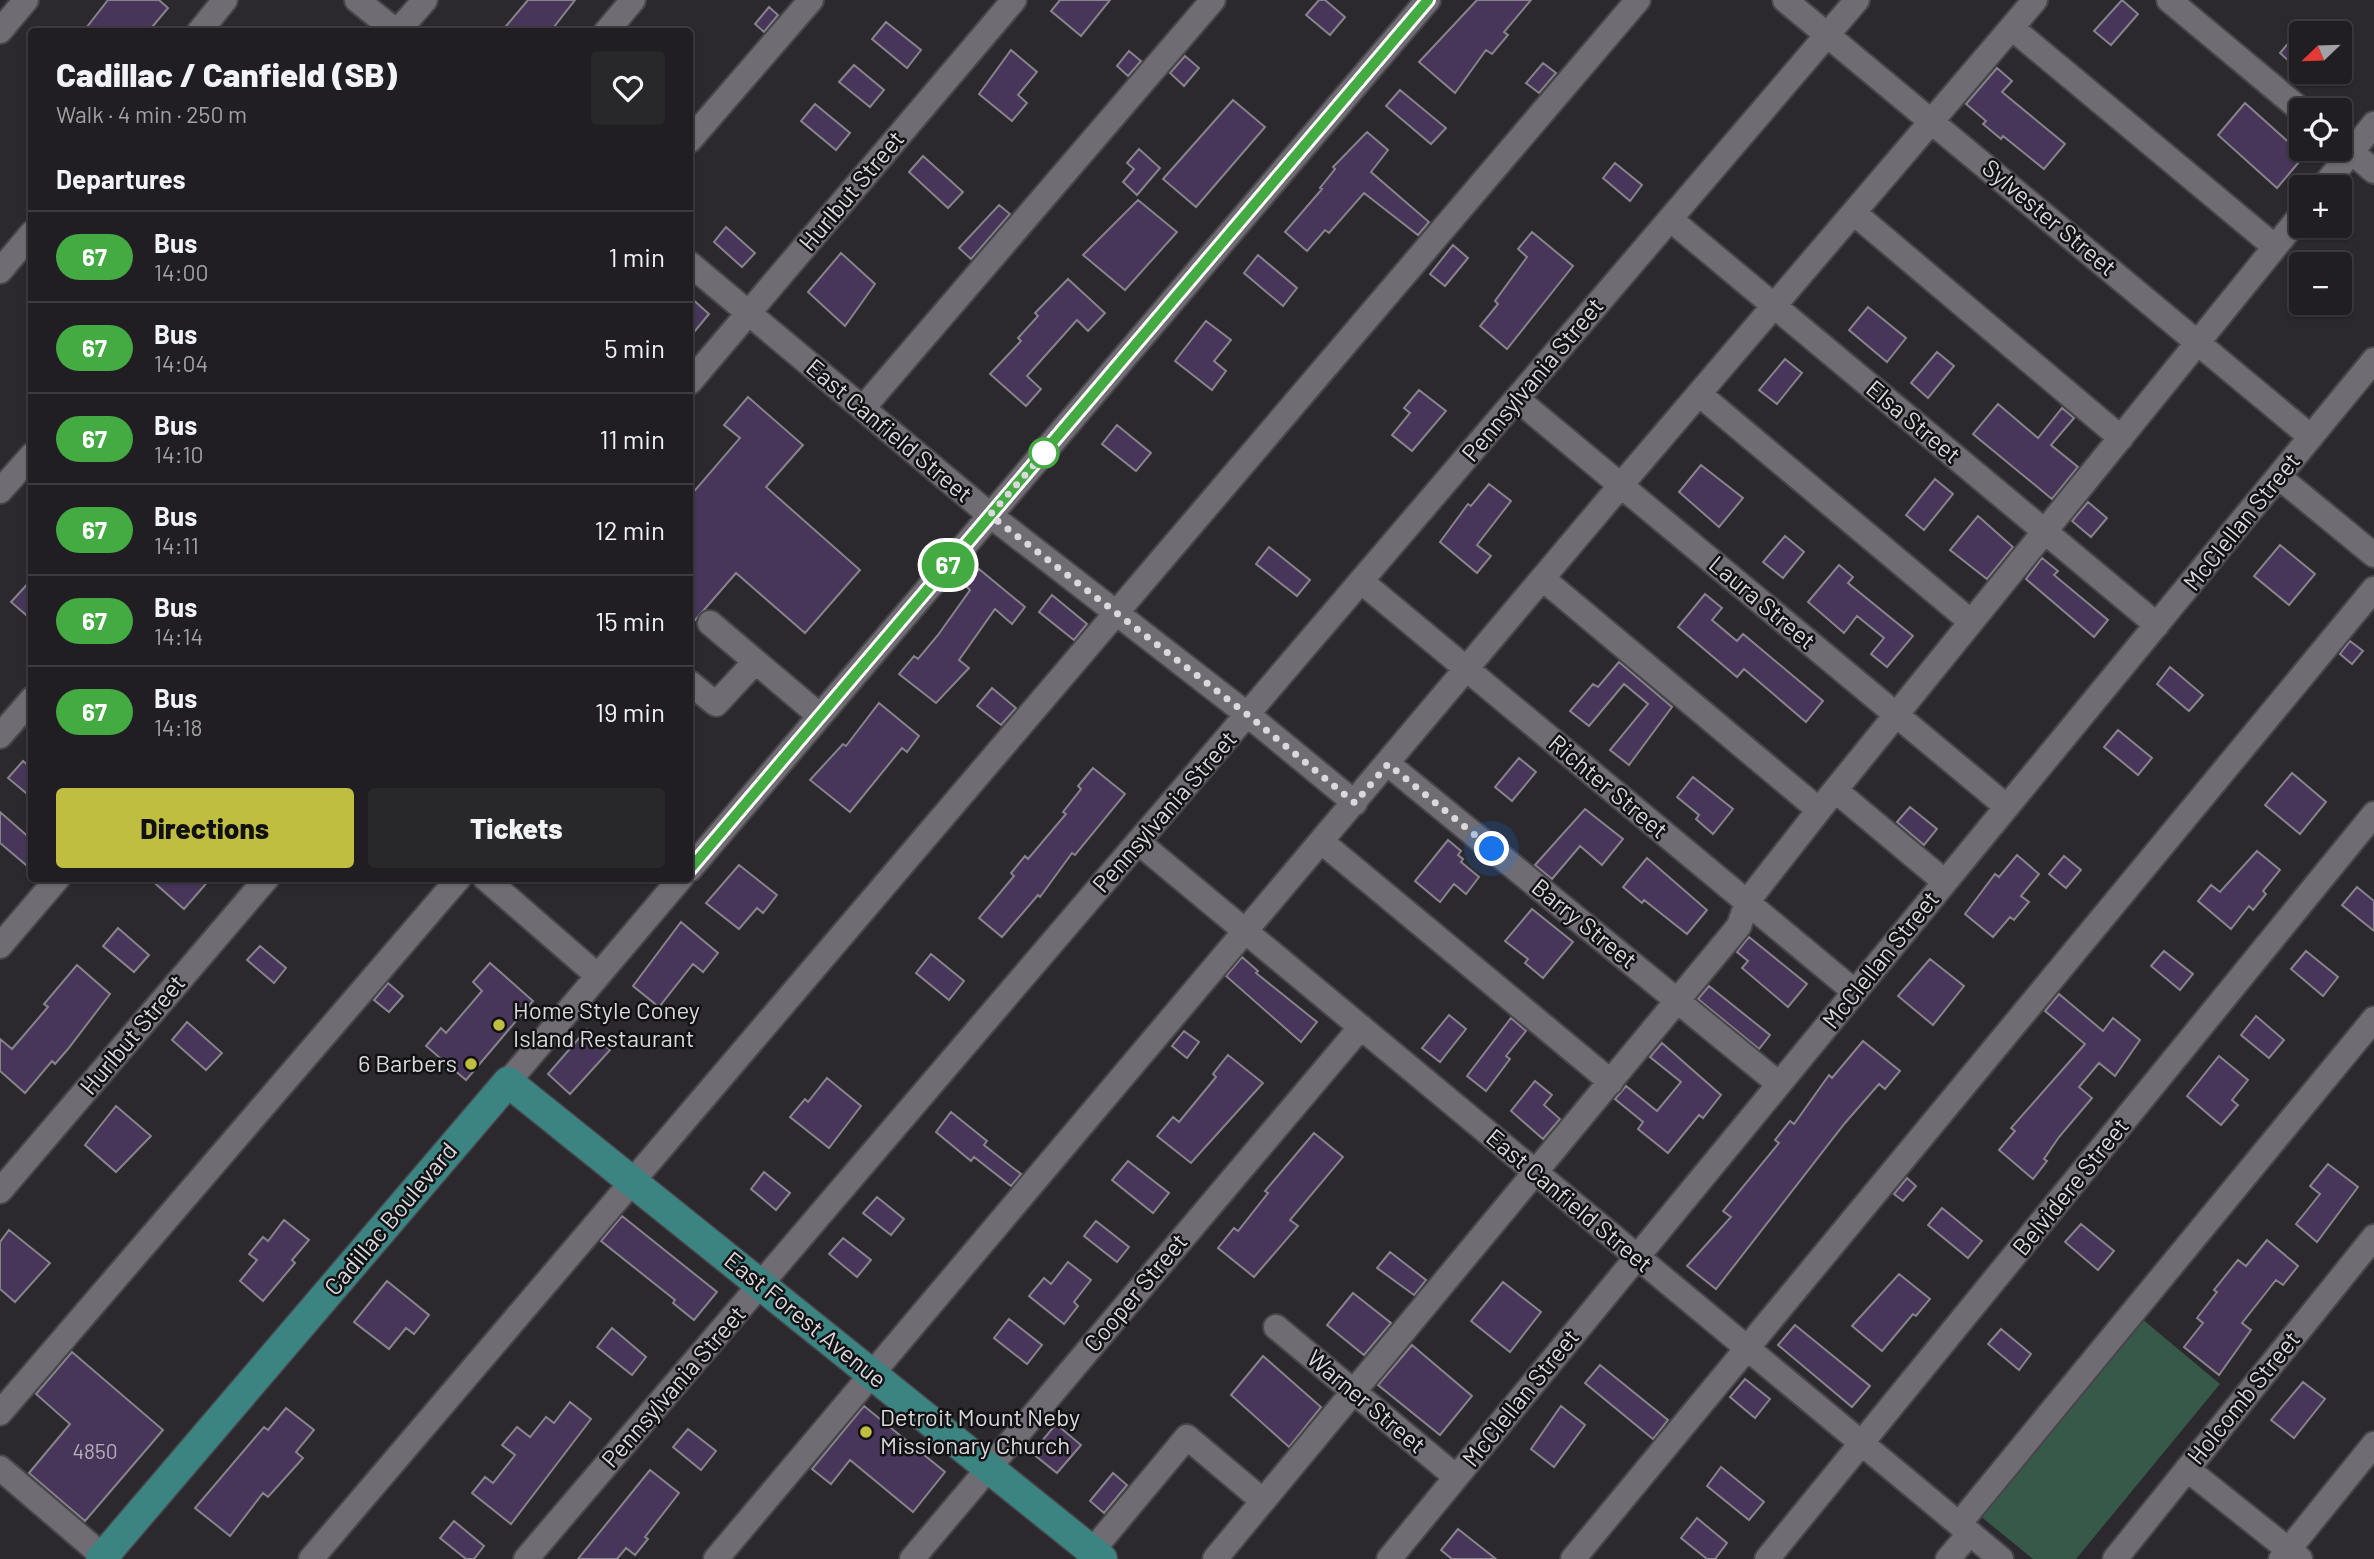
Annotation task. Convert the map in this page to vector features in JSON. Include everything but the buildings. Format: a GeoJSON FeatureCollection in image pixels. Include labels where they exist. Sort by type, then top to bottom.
{"type":"FeatureCollection","features":[{"type":"Feature","properties":{"kind":"main road","name":"East Forest Avenue"},"geometry":{"type":"LineString","coordinates":[[508,1082],[1097,1555]]}},
{"type":"Feature","properties":{"kind":"main road","name":"Cadillac Boulevard"},"geometry":{"type":"LineString","coordinates":[[102,1558],[508,1082]]}},
{"type":"Feature","properties":{"kind":"street"},"geometry":{"type":"LineString","coordinates":[[0,31],[26,0]]}},
{"type":"Feature","properties":{"kind":"street"},"geometry":{"type":"LineString","coordinates":[[201,28],[225,0]]}},
{"type":"Feature","properties":{"kind":"street"},"geometry":{"type":"LineString","coordinates":[[357,0],[392,28]]}},
{"type":"Feature","properties":{"kind":"street"},"geometry":{"type":"LineString","coordinates":[[400,28],[425,0]]}},
{"type":"Feature","properties":{"kind":"street"},"geometry":{"type":"LineString","coordinates":[[609,28],[633,0]]}},
{"type":"Feature","properties":{"kind":"street"},"geometry":{"type":"LineString","coordinates":[[693,138],[811,0]]}},
{"type":"Feature","properties":{"kind":"street","name":"Hurlbut Street"},"geometry":{"type":"LineString","coordinates":[[693,378],[1014,0]]}},
{"type":"Feature","properties":{"kind":"street"},"geometry":{"type":"LineString","coordinates":[[863,408],[1213,0]]}},
{"type":"Feature","properties":{"kind":"street"},"geometry":{"type":"LineString","coordinates":[[693,865],[1428,0]]}},
{"type":"Feature","properties":{"kind":"street"},"geometry":{"type":"LineString","coordinates":[[312,1559],[1638,0]]}},
{"type":"Feature","properties":{"kind":"street","name":"Sylvester Street"},"geometry":{"type":"LineString","coordinates":[[1785,0],[2311,437]]}},
{"type":"Feature","properties":{"kind":"street","name":"Pennsylvania Street"},"geometry":{"type":"LineString","coordinates":[[526,1559],[1857,0]]}},
{"type":"Feature","properties":{"kind":"street"},"geometry":{"type":"LineString","coordinates":[[716,1559],[1621,485],[2035,0]]}},
{"type":"Feature","properties":{"kind":"street"},"geometry":{"type":"LineString","coordinates":[[2169,0],[2289,100]]}},
{"type":"Feature","properties":{"kind":"street"},"geometry":{"type":"LineString","coordinates":[[2012,28],[2276,247]]}},
{"type":"Feature","properties":{"kind":"street"},"geometry":{"type":"LineString","coordinates":[[2352,142],[2374,124]]}},
{"type":"Feature","properties":{"kind":"street"},"geometry":{"type":"LineString","coordinates":[[2352,152],[2374,171]]}},
{"type":"Feature","properties":{"kind":"street"},"geometry":{"type":"LineString","coordinates":[[1854,213],[2120,438]]}},
{"type":"Feature","properties":{"kind":"street","name":"Elsa Street"},"geometry":{"type":"LineString","coordinates":[[1670,219],[2157,625]]}},
{"type":"Feature","properties":{"kind":"street"},"geometry":{"type":"LineString","coordinates":[[1215,1559],[1739,926],[1747,902],[1819,810],[2289,230]]}},
{"type":"Feature","properties":{"kind":"street"},"geometry":{"type":"LineString","coordinates":[[0,271],[28,238]]}},
{"type":"Feature","properties":{"kind":"street","name":"East Canfield Street"},"geometry":{"type":"LineString","coordinates":[[693,266],[990,515],[1248,715],[1355,803]]}},
{"type":"Feature","properties":{"kind":"street","name":"McClellan Street"},"geometry":{"type":"LineString","coordinates":[[1389,1559],[2374,360]]}},
{"type":"Feature","properties":{"kind":"street"},"geometry":{"type":"LineString","coordinates":[[1699,394],[1970,621]]}},
{"type":"Feature","properties":{"kind":"street","name":"Laura Street"},"geometry":{"type":"LineString","coordinates":[[1517,399],[2007,807]]}},
{"type":"Feature","properties":{"kind":"street"},"geometry":{"type":"LineString","coordinates":[[0,491],[28,460]]}},
{"type":"Feature","properties":{"kind":"street"},"geometry":{"type":"LineString","coordinates":[[2279,477],[2374,555]]}},
{"type":"Feature","properties":{"kind":"street"},"geometry":{"type":"LineString","coordinates":[[1543,579],[1819,810]]}},
{"type":"Feature","properties":{"kind":"street","name":"Richter Street"},"geometry":{"type":"LineString","coordinates":[[1362,582],[1855,992]]}},
{"type":"Feature","properties":{"kind":"street"},"geometry":{"type":"LineString","coordinates":[[1573,1559],[2374,589]]}},
{"type":"Feature","properties":{"kind":"street"},"geometry":{"type":"LineString","coordinates":[[710,623],[820,716]]}},
{"type":"Feature","properties":{"kind":"street"},"geometry":{"type":"LineString","coordinates":[[693,685],[716,704],[755,662]]}},
{"type":"Feature","properties":{"kind":"street"},"geometry":{"type":"LineString","coordinates":[[0,736],[28,704]]}},
{"type":"Feature","properties":{"kind":"street","name":"Barry Street"},"geometry":{"type":"LineString","coordinates":[[1388,764],[1779,1084]]}},
{"type":"Feature","properties":{"kind":"street"},"geometry":{"type":"LineString","coordinates":[[1835,790],[1945,882]]}},
{"type":"Feature","properties":{"kind":"street","name":"Belvidere Street"},"geometry":{"type":"LineString","coordinates":[[1767,1559],[2374,814]]}},
{"type":"Feature","properties":{"kind":"street","name":"East Canfield Street"},"geometry":{"type":"LineString","coordinates":[[1138,842],[2001,1559]]}},
{"type":"Feature","properties":{"kind":"street"},"geometry":{"type":"LineString","coordinates":[[1322,842],[1611,1082]]}},
{"type":"Feature","properties":{"kind":"street"},"geometry":{"type":"LineString","coordinates":[[0,946],[55,882]]}},
{"type":"Feature","properties":{"kind":"street","name":"Hurlbut Street"},"geometry":{"type":"LineString","coordinates":[[0,1191],[264,882]]}},
{"type":"Feature","properties":{"kind":"street"},"geometry":{"type":"LineString","coordinates":[[0,1413],[456,882]]}},
{"type":"Feature","properties":{"kind":"street"},"geometry":{"type":"LineString","coordinates":[[490,882],[598,976]]}},
{"type":"Feature","properties":{"kind":"street","name":"Cadillac Boulevard"},"geometry":{"type":"LineString","coordinates":[[508,1082],[678,882]]}},
{"type":"Feature","properties":{"kind":"street"},"geometry":{"type":"LineString","coordinates":[[1948,1559],[1965,1529],[2374,1019]]}},
{"type":"Feature","properties":{"kind":"street","name":"Cooper Street"},"geometry":{"type":"LineString","coordinates":[[912,1559],[1361,1027]]}},
{"type":"Feature","properties":{"kind":"street","name":"Holcomb Street"},"geometry":{"type":"LineString","coordinates":[[2115,1559],[2374,1237]]}},
{"type":"Feature","properties":{"kind":"street","name":"Warner Street"},"geometry":{"type":"LineString","coordinates":[[1276,1326],[1456,1477]]}},
{"type":"Feature","properties":{"kind":"street"},"geometry":{"type":"LineString","coordinates":[[1097,1555],[1187,1437],[1263,1501]]}},
{"type":"Feature","properties":{"kind":"street"},"geometry":{"type":"LineString","coordinates":[[2187,1469],[2290,1556],[2374,1444]]}},
{"type":"Feature","properties":{"kind":"street"},"geometry":{"type":"LineString","coordinates":[[0,1468],[102,1558]]}},
{"type":"Feature","properties":{"kind":"green space"},"geometry":{"type":"Polygon","coordinates":[[[2141,1318],[2220,1384],[2076,1559],[2033,1559],[1979,1515],[2141,1318]]]}},
{"type":"Feature","properties":{"kind":"bus line","name":"67"},"geometry":{"type":"LineString","coordinates":[[693,865],[1428,0]]}},
{"type":"Feature","properties":{"kind":"place","name":"Home Style Coney Island Restaurant"},"geometry":{"type":"Point","coordinates":[499,1025]}},
{"type":"Feature","properties":{"kind":"place","name":"6 Barbers"},"geometry":{"type":"Point","coordinates":[471,1064]}},
{"type":"Feature","properties":{"kind":"place","name":"Detroit Mount Neby Missionary Church"},"geometry":{"type":"Point","coordinates":[866,1432]}},
{"type":"Feature","properties":{"kind":"route"},"geometry":{"type":"LineString","coordinates":[[1044,453],[1047,450],[990,515],[1248,715],[1355,803],[1388,764],[1492,849]]}}]}
